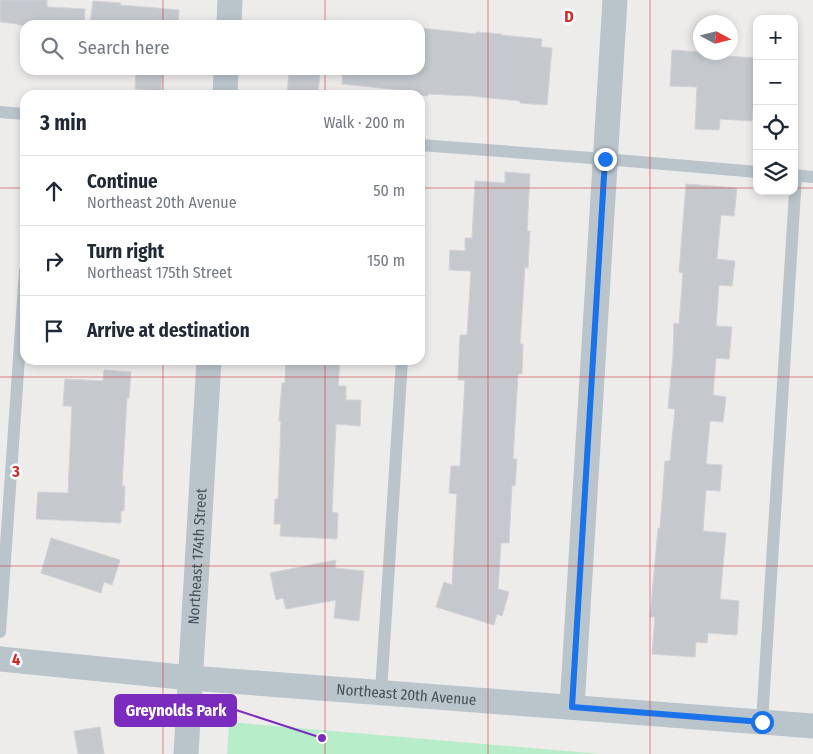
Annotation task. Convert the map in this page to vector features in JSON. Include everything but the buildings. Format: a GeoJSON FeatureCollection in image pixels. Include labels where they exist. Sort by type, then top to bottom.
{"type":"FeatureCollection","features":[{"type":"Feature","properties":{"kind":"street"},"geometry":{"type":"LineString","coordinates":[[229,20],[230,0]]}},
{"type":"Feature","properties":{"kind":"street"},"geometry":{"type":"LineString","coordinates":[[572,707],[615,0]]}},
{"type":"Feature","properties":{"kind":"street"},"geometry":{"type":"LineString","coordinates":[[225,90],[226,75]]}},
{"type":"Feature","properties":{"kind":"street","name":"Northeast 174th Street"},"geometry":{"type":"LineString","coordinates":[[186,754],[209,365]]}},
{"type":"Feature","properties":{"kind":"street","name":"Northeast 20th Avenue"},"geometry":{"type":"LineString","coordinates":[[0,659],[191,678],[813,726]]}},
{"type":"Feature","properties":{"kind":"lane"},"geometry":{"type":"LineString","coordinates":[[0,112],[20,114]]}},
{"type":"Feature","properties":{"kind":"lane"},"geometry":{"type":"LineString","coordinates":[[425,145],[753,172]]}},
{"type":"Feature","properties":{"kind":"lane"},"geometry":{"type":"LineString","coordinates":[[798,176],[813,177]]}},
{"type":"Feature","properties":{"kind":"lane"},"geometry":{"type":"LineString","coordinates":[[762,722],[794,195]]}},
{"type":"Feature","properties":{"kind":"lane"},"geometry":{"type":"LineString","coordinates":[[0,632],[20,343]]}},
{"type":"Feature","properties":{"kind":"lane"},"geometry":{"type":"LineString","coordinates":[[381,692],[402,365]]}},
{"type":"Feature","properties":{"kind":"green space"},"geometry":{"type":"Polygon","coordinates":[[[229,722],[601,754],[227,754],[229,722]]]}},
{"type":"Feature","properties":{"kind":"place","name":"Greynolds Park"},"geometry":{"type":"Point","coordinates":[322,738]}},
{"type":"Feature","properties":{"kind":"route"},"geometry":{"type":"LineString","coordinates":[[605,159],[572,707],[762,722]]}}]}
